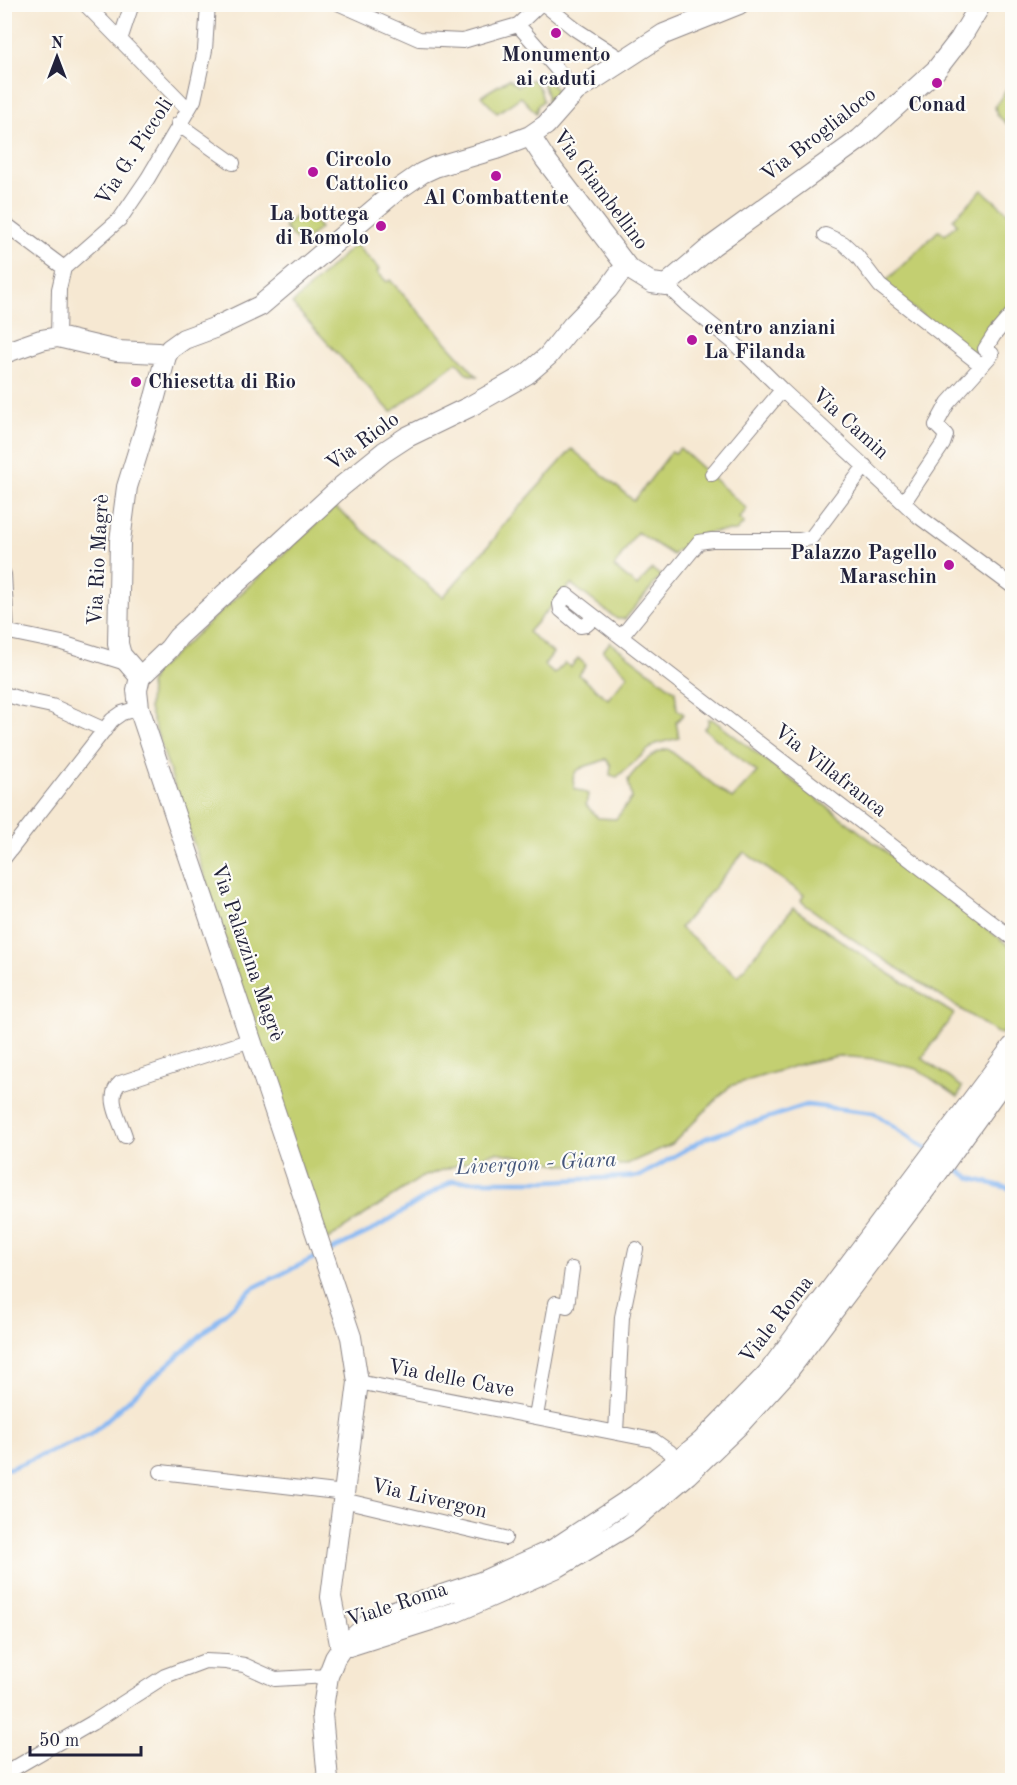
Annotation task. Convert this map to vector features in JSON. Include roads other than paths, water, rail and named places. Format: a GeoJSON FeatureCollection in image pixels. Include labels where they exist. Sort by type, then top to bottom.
{"type":"FeatureCollection","features":[{"type":"Feature","properties":{"kind":"street"},"geometry":{"type":"LineString","coordinates":[[85,4],[188,110]]}},
{"type":"Feature","properties":{"kind":"street"},"geometry":{"type":"LineString","coordinates":[[120,40],[132,4]]}},
{"type":"Feature","properties":{"kind":"street","name":"Via G. Piccoli"},"geometry":{"type":"LineString","coordinates":[[64,268],[120,219],[148,178],[194,100],[202,70],[208,4]]}},
{"type":"Feature","properties":{"kind":"street"},"geometry":{"type":"LineString","coordinates":[[340,4],[419,39],[463,41],[518,25],[542,4],[624,61]]}},
{"type":"Feature","properties":{"kind":"street"},"geometry":{"type":"LineString","coordinates":[[4,353],[41,340],[58,337],[117,351],[158,353],[166,356],[176,343],[260,306],[396,191],[422,173],[530,136],[546,125],[576,91],[664,34],[703,10],[738,4]]}},
{"type":"Feature","properties":{"kind":"street","name":"Via Broglialoco"},"geometry":{"type":"LineString","coordinates":[[666,285],[721,240],[860,139],[936,70],[960,39],[981,4]]}},
{"type":"Feature","properties":{"kind":"street"},"geometry":{"type":"LineString","coordinates":[[518,25],[576,91]]}},
{"type":"Feature","properties":{"kind":"street"},"geometry":{"type":"LineString","coordinates":[[178,124],[233,163]]}},
{"type":"Feature","properties":{"kind":"street","name":"Via Giambellino"},"geometry":{"type":"LineString","coordinates":[[530,136],[548,164],[628,268],[652,283],[666,285]]}},
{"type":"Feature","properties":{"kind":"street"},"geometry":{"type":"LineString","coordinates":[[4,223],[64,268],[59,289],[58,337]]}},
{"type":"Feature","properties":{"kind":"street"},"geometry":{"type":"LineString","coordinates":[[825,235],[843,243],[857,256],[880,286],[981,365]]}},
{"type":"Feature","properties":{"kind":"street","name":"Via Riolo"},"geometry":{"type":"LineString","coordinates":[[140,677],[178,637],[342,486],[384,452],[407,437],[478,402],[527,374],[548,356],[619,274],[628,268]]}},
{"type":"Feature","properties":{"kind":"street","name":"Via Camin"},"geometry":{"type":"LineString","coordinates":[[666,285],[732,341],[918,516],[1012,586]]}},
{"type":"Feature","properties":{"kind":"street"},"geometry":{"type":"LineString","coordinates":[[904,502],[946,435],[936,425],[948,403],[992,354],[985,350],[988,343],[1012,314]]}},
{"type":"Feature","properties":{"kind":"street","name":"Via Rio Magrè"},"geometry":{"type":"LineString","coordinates":[[140,677],[126,663],[118,644],[120,541],[127,487],[166,356]]}},
{"type":"Feature","properties":{"kind":"street"},"geometry":{"type":"LineString","coordinates":[[712,474],[782,390]]}},
{"type":"Feature","properties":{"kind":"street"},"geometry":{"type":"LineString","coordinates":[[621,637],[699,542],[811,538],[865,466]]}},
{"type":"Feature","properties":{"kind":"street"},"geometry":{"type":"LineString","coordinates":[[4,574],[6,632]]}},
{"type":"Feature","properties":{"kind":"street","name":"Via Villafranca"},"geometry":{"type":"LineString","coordinates":[[595,617],[1012,938]]}},
{"type":"Feature","properties":{"kind":"street","name":"Via Rio Magrè"},"geometry":{"type":"LineString","coordinates":[[6,632],[62,643],[126,663]]}},
{"type":"Feature","properties":{"kind":"street","name":"Via Palazzina Magrè"},"geometry":{"type":"LineString","coordinates":[[140,677],[136,690],[139,708],[351,1337],[358,1382],[331,1597],[341,1649]]}},
{"type":"Feature","properties":{"kind":"street"},"geometry":{"type":"LineString","coordinates":[[4,694],[52,706],[105,730]]}},
{"type":"Feature","properties":{"kind":"street"},"geometry":{"type":"LineString","coordinates":[[4,858],[112,720],[122,713],[139,708]]}},
{"type":"Feature","properties":{"kind":"street"},"geometry":{"type":"LineString","coordinates":[[125,1136],[113,1100],[115,1087],[120,1083],[251,1040]]}},
{"type":"Feature","properties":{"kind":"street","name":"Viale Roma"},"geometry":{"type":"LineString","coordinates":[[341,1649],[376,1617],[481,1582],[554,1549],[636,1495],[702,1441],[766,1374],[871,1248],[962,1126],[1012,1048]]}},
{"type":"Feature","properties":{"kind":"street","name":"Viale Roma"},"geometry":{"type":"LineString","coordinates":[[962,1126],[1012,1069]]}},
{"type":"Feature","properties":{"kind":"street","name":"Viale Roma"},"geometry":{"type":"LineString","coordinates":[[341,1649],[456,1612],[558,1567],[627,1526],[687,1475],[738,1426],[788,1371],[871,1248]]}},
{"type":"Feature","properties":{"kind":"street"},"geometry":{"type":"LineString","coordinates":[[616,1432],[622,1317],[636,1249]]}},
{"type":"Feature","properties":{"kind":"street","name":"Via delle Cave"},"geometry":{"type":"LineString","coordinates":[[536,1416],[556,1303],[567,1305],[572,1269]]}},
{"type":"Feature","properties":{"kind":"street","name":"Via delle Cave"},"geometry":{"type":"LineString","coordinates":[[358,1382],[616,1432],[659,1443],[670,1452],[676,1463]]}},
{"type":"Feature","properties":{"kind":"street","name":"Via Livergon"},"geometry":{"type":"LineString","coordinates":[[161,1472],[344,1497],[505,1538]]}},
{"type":"Feature","properties":{"kind":"street"},"geometry":{"type":"LineString","coordinates":[[328,1780],[322,1714],[328,1676],[341,1649]]}},
{"type":"Feature","properties":{"kind":"street"},"geometry":{"type":"LineString","coordinates":[[4,1774],[92,1723],[165,1676],[205,1661],[244,1665],[275,1678],[328,1676]]}},
{"type":"Feature","properties":{"kind":"waterway","name":"Livergon - Giara"},"geometry":{"type":"LineString","coordinates":[[329,1251],[371,1231],[452,1181],[548,1181],[640,1176],[706,1138],[807,1105],[874,1113],[928,1150]]}},
{"type":"Feature","properties":{"kind":"waterway","name":"Livergon - Giara"},"geometry":{"type":"LineString","coordinates":[[950,1164],[970,1178],[1012,1189]]}},
{"type":"Feature","properties":{"kind":"waterway","name":"Livergon - Giara"},"geometry":{"type":"LineString","coordinates":[[4,1469],[90,1435],[253,1288],[318,1256]]}},
{"type":"Feature","properties":{"kind":"place","name":"Monumento ai caduti"},"geometry":{"type":"Point","coordinates":[556,33]}},
{"type":"Feature","properties":{"kind":"place","name":"Conad"},"geometry":{"type":"Point","coordinates":[937,83]}},
{"type":"Feature","properties":{"kind":"place","name":"Circolo Cattolico"},"geometry":{"type":"Point","coordinates":[313,172]}},
{"type":"Feature","properties":{"kind":"place","name":"Al Combattente"},"geometry":{"type":"Point","coordinates":[496,176]}},
{"type":"Feature","properties":{"kind":"place","name":"La bottega di Romolo"},"geometry":{"type":"Point","coordinates":[381,226]}},
{"type":"Feature","properties":{"kind":"place","name":"centro anziani La Filanda"},"geometry":{"type":"Point","coordinates":[692,340]}},
{"type":"Feature","properties":{"kind":"place","name":"Chiesetta di Rio"},"geometry":{"type":"Point","coordinates":[136,382]}},
{"type":"Feature","properties":{"kind":"place","name":"Palazzo Pagello Maraschin"},"geometry":{"type":"Point","coordinates":[949,565]}}]}
